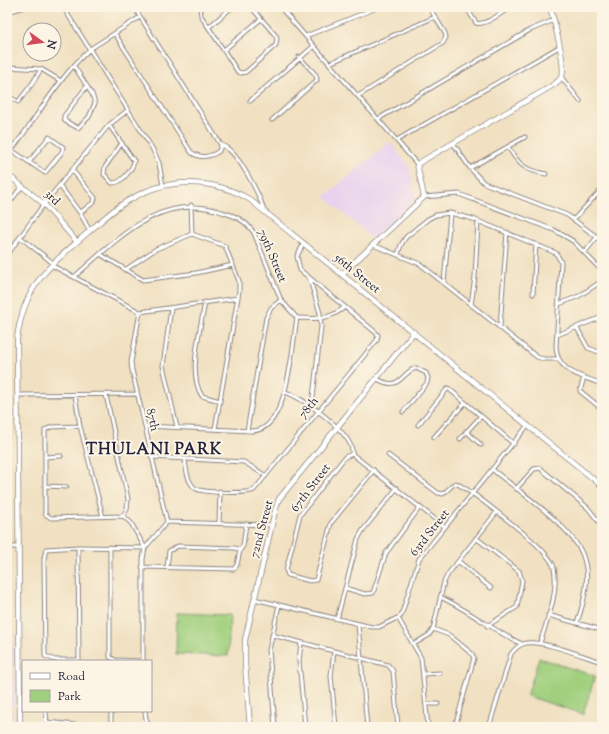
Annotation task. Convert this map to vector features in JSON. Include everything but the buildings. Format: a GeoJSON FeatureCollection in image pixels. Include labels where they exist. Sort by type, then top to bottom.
{"type":"FeatureCollection","features":[{"type":"Feature","properties":{"kind":"street"},"geometry":{"type":"LineString","coordinates":[[7,12],[25,7]]}},
{"type":"Feature","properties":{"kind":"street"},"geometry":{"type":"LineString","coordinates":[[63,7],[155,152],[159,163],[163,186]]}},
{"type":"Feature","properties":{"kind":"street"},"geometry":{"type":"LineString","coordinates":[[134,7],[221,145],[230,149],[240,162],[264,210]]}},
{"type":"Feature","properties":{"kind":"street"},"geometry":{"type":"LineString","coordinates":[[200,7],[202,16],[238,72],[241,73],[246,72],[276,45],[277,41],[276,37],[250,7]]}},
{"type":"Feature","properties":{"kind":"street"},"geometry":{"type":"LineString","coordinates":[[209,27],[232,7]]}},
{"type":"Feature","properties":{"kind":"street"},"geometry":{"type":"LineString","coordinates":[[280,7],[417,164],[424,197]]}},
{"type":"Feature","properties":{"kind":"street"},"geometry":{"type":"LineString","coordinates":[[306,36],[379,7]]}},
{"type":"Feature","properties":{"kind":"street"},"geometry":{"type":"LineString","coordinates":[[358,96],[443,43],[446,37],[429,7]]}},
{"type":"Feature","properties":{"kind":"street"},"geometry":{"type":"LineString","coordinates":[[466,7],[475,22],[479,24],[486,22],[512,7]]}},
{"type":"Feature","properties":{"kind":"street"},"geometry":{"type":"LineString","coordinates":[[417,164],[555,84],[561,77],[562,68],[559,47],[550,7]]}},
{"type":"Feature","properties":{"kind":"street"},"geometry":{"type":"LineString","coordinates":[[7,156],[61,82],[90,49],[116,34],[140,17]]}},
{"type":"Feature","properties":{"kind":"street"},"geometry":{"type":"LineString","coordinates":[[330,63],[435,17]]}},
{"type":"Feature","properties":{"kind":"street"},"geometry":{"type":"LineString","coordinates":[[224,50],[261,19]]}},
{"type":"Feature","properties":{"kind":"street"},"geometry":{"type":"LineString","coordinates":[[378,119],[526,32],[554,20]]}},
{"type":"Feature","properties":{"kind":"street"},"geometry":{"type":"LineString","coordinates":[[116,34],[191,152],[197,156],[211,156],[219,151],[221,145]]}},
{"type":"Feature","properties":{"kind":"street"},"geometry":{"type":"LineString","coordinates":[[250,101],[299,57],[314,46]]}},
{"type":"Feature","properties":{"kind":"street"},"geometry":{"type":"LineString","coordinates":[[397,140],[559,47]]}},
{"type":"Feature","properties":{"kind":"street"},"geometry":{"type":"LineString","coordinates":[[272,120],[317,80],[316,75],[299,57]]}},
{"type":"Feature","properties":{"kind":"street"},"geometry":{"type":"LineString","coordinates":[[74,66],[87,86],[94,97],[95,104],[89,117],[78,128],[66,121],[64,116],[87,86]]}},
{"type":"Feature","properties":{"kind":"street"},"geometry":{"type":"LineString","coordinates":[[7,67],[41,69],[61,82]]}},
{"type":"Feature","properties":{"kind":"street"},"geometry":{"type":"LineString","coordinates":[[7,95],[18,102],[41,69]]}},
{"type":"Feature","properties":{"kind":"street"},"geometry":{"type":"LineString","coordinates":[[561,77],[580,101]]}},
{"type":"Feature","properties":{"kind":"street"},"geometry":{"type":"LineString","coordinates":[[7,255],[44,204],[109,125],[128,110]]}},
{"type":"Feature","properties":{"kind":"street"},"geometry":{"type":"LineString","coordinates":[[109,125],[133,158],[134,164],[118,183],[112,183],[104,174],[104,170],[122,143]]}},
{"type":"Feature","properties":{"kind":"street"},"geometry":{"type":"LineString","coordinates":[[470,168],[524,137]]}},
{"type":"Feature","properties":{"kind":"street"},"geometry":{"type":"LineString","coordinates":[[7,147],[29,162],[46,172],[62,152],[63,147],[49,138],[29,162]]}},
{"type":"Feature","properties":{"kind":"street"},"geometry":{"type":"LineString","coordinates":[[453,143],[470,168],[481,180],[492,187],[560,212],[574,219],[597,237]]}},
{"type":"Feature","properties":{"kind":"street"},"geometry":{"type":"LineString","coordinates":[[508,147],[521,166],[531,171],[546,174]]}},
{"type":"Feature","properties":{"kind":"street"},"geometry":{"type":"LineString","coordinates":[[72,171],[95,198],[94,202],[80,213]]}},
{"type":"Feature","properties":{"kind":"street","name":"3rd"},"geometry":{"type":"LineString","coordinates":[[7,174],[44,204],[77,242]]}},
{"type":"Feature","properties":{"kind":"street","name":"56th Street"},"geometry":{"type":"LineString","coordinates":[[20,727],[22,692],[19,547],[19,394],[17,340],[22,316],[33,288],[52,264],[127,201],[163,186],[193,183],[219,186],[234,190],[264,210],[602,486]]}},
{"type":"Feature","properties":{"kind":"street"},"geometry":{"type":"LineString","coordinates":[[7,206],[22,186]]}},
{"type":"Feature","properties":{"kind":"street"},"geometry":{"type":"LineString","coordinates":[[60,186],[80,213],[90,231]]}},
{"type":"Feature","properties":{"kind":"street"},"geometry":{"type":"LineString","coordinates":[[574,219],[602,188]]}},
{"type":"Feature","properties":{"kind":"street"},"geometry":{"type":"LineString","coordinates":[[342,274],[424,197],[459,194],[561,233],[585,252],[602,271]]}},
{"type":"Feature","properties":{"kind":"street"},"geometry":{"type":"LineString","coordinates":[[192,206],[192,234]]}},
{"type":"Feature","properties":{"kind":"street","name":"79th Street"},"geometry":{"type":"LineString","coordinates":[[74,277],[140,222],[169,209],[192,206],[210,208],[232,215],[248,225],[254,233],[281,300],[297,318]]}},
{"type":"Feature","properties":{"kind":"street"},"geometry":{"type":"LineString","coordinates":[[398,254],[406,237],[428,219],[436,215],[450,213],[478,221],[556,253],[560,258],[561,271],[557,335],[558,359],[567,370],[602,384]]}},
{"type":"Feature","properties":{"kind":"street"},"geometry":{"type":"LineString","coordinates":[[444,283],[450,213]]}},
{"type":"Feature","properties":{"kind":"street"},"geometry":{"type":"LineString","coordinates":[[472,305],[478,221]]}},
{"type":"Feature","properties":{"kind":"street"},"geometry":{"type":"LineString","coordinates":[[500,327],[507,232]]}},
{"type":"Feature","properties":{"kind":"street"},"geometry":{"type":"LineString","coordinates":[[585,252],[602,232]]}},
{"type":"Feature","properties":{"kind":"street"},"geometry":{"type":"LineString","coordinates":[[125,270],[156,250],[192,234],[223,245],[234,265],[239,281],[238,298],[215,429]]}},
{"type":"Feature","properties":{"kind":"street"},"geometry":{"type":"LineString","coordinates":[[20,238],[52,264],[140,312],[238,298]]}},
{"type":"Feature","properties":{"kind":"street"},"geometry":{"type":"LineString","coordinates":[[304,242],[298,252],[297,262],[300,270],[309,277],[321,319],[319,355],[312,406]]}},
{"type":"Feature","properties":{"kind":"street"},"geometry":{"type":"LineString","coordinates":[[373,244],[420,264],[537,357],[543,359],[558,359]]}},
{"type":"Feature","properties":{"kind":"street"},"geometry":{"type":"LineString","coordinates":[[533,294],[533,264],[536,244]]}},
{"type":"Feature","properties":{"kind":"street"},"geometry":{"type":"LineString","coordinates":[[100,254],[140,279],[146,280],[234,265]]}},
{"type":"Feature","properties":{"kind":"street","name":"78th"},"geometry":{"type":"LineString","coordinates":[[185,459],[189,480],[195,488],[202,491],[252,491],[266,476],[378,338],[374,331],[309,277]]}},
{"type":"Feature","properties":{"kind":"street"},"geometry":{"type":"LineString","coordinates":[[559,304],[579,296],[602,280]]}},
{"type":"Feature","properties":{"kind":"street"},"geometry":{"type":"LineString","coordinates":[[247,431],[266,318],[271,308],[281,300]]}},
{"type":"Feature","properties":{"kind":"street"},"geometry":{"type":"LineString","coordinates":[[205,302],[195,360],[196,378],[202,396],[220,401]]}},
{"type":"Feature","properties":{"kind":"street"},"geometry":{"type":"LineString","coordinates":[[145,426],[260,431],[280,409],[285,392],[297,318],[321,319],[333,316],[345,307]]}},
{"type":"Feature","properties":{"kind":"street"},"geometry":{"type":"LineString","coordinates":[[171,308],[163,366],[177,427]]}},
{"type":"Feature","properties":{"kind":"street","name":"87th"},"geometry":{"type":"LineString","coordinates":[[140,312],[131,362],[136,394],[145,426],[167,522]]}},
{"type":"Feature","properties":{"kind":"street"},"geometry":{"type":"LineString","coordinates":[[557,335],[602,317]]}},
{"type":"Feature","properties":{"kind":"street"},"geometry":{"type":"LineString","coordinates":[[577,328],[587,347],[602,353]]}},
{"type":"Feature","properties":{"kind":"street","name":"72nd Street"},"geometry":{"type":"LineString","coordinates":[[250,727],[244,649],[254,599],[275,511],[282,494],[414,332]]}},
{"type":"Feature","properties":{"kind":"street"},"geometry":{"type":"LineString","coordinates":[[377,379],[387,383],[399,381],[411,370],[416,368],[426,373],[428,378],[427,383],[403,412]]}},
{"type":"Feature","properties":{"kind":"street"},"geometry":{"type":"LineString","coordinates":[[584,377],[580,391],[602,409]]}},
{"type":"Feature","properties":{"kind":"street"},"geometry":{"type":"LineString","coordinates":[[418,426],[448,388],[514,444]]}},
{"type":"Feature","properties":{"kind":"street"},"geometry":{"type":"LineString","coordinates":[[285,392],[295,396],[318,411],[352,445],[352,454],[445,527]]}},
{"type":"Feature","properties":{"kind":"street"},"geometry":{"type":"LineString","coordinates":[[19,394],[136,394]]}},
{"type":"Feature","properties":{"kind":"street"},"geometry":{"type":"LineString","coordinates":[[75,395],[80,426],[103,517]]}},
{"type":"Feature","properties":{"kind":"street"},"geometry":{"type":"LineString","coordinates":[[106,395],[128,499],[127,509],[122,516]]}},
{"type":"Feature","properties":{"kind":"street"},"geometry":{"type":"LineString","coordinates":[[434,437],[465,403]]}},
{"type":"Feature","properties":{"kind":"street"},"geometry":{"type":"LineString","coordinates":[[460,439],[481,416]]}},
{"type":"Feature","properties":{"kind":"street","name":"63rd Street"},"geometry":{"type":"LineString","coordinates":[[398,618],[406,606],[418,562],[528,425]]}},
{"type":"Feature","properties":{"kind":"street"},"geometry":{"type":"LineString","coordinates":[[80,426],[51,427],[46,429],[44,456],[46,516],[51,518],[122,516],[131,523],[145,548]]}},
{"type":"Feature","properties":{"kind":"street"},"geometry":{"type":"LineString","coordinates":[[466,432],[481,445]]}},
{"type":"Feature","properties":{"kind":"street","name":"67th Street"},"geometry":{"type":"LineString","coordinates":[[352,454],[345,457],[300,515],[286,570],[288,575],[310,581],[316,580],[331,523],[374,470]]}},
{"type":"Feature","properties":{"kind":"street"},"geometry":{"type":"LineString","coordinates":[[388,455],[438,493],[443,494],[455,483],[474,494],[539,547],[553,565],[555,589],[540,643]]}},
{"type":"Feature","properties":{"kind":"street"},"geometry":{"type":"LineString","coordinates":[[44,456],[61,456]]}},
{"type":"Feature","properties":{"kind":"street"},"geometry":{"type":"LineString","coordinates":[[151,457],[244,462],[266,476]]}},
{"type":"Feature","properties":{"kind":"street"},"geometry":{"type":"LineString","coordinates":[[516,489],[534,469],[540,468],[588,508],[602,526]]}},
{"type":"Feature","properties":{"kind":"street"},"geometry":{"type":"LineString","coordinates":[[493,470],[559,524],[583,556],[585,568],[585,592],[577,623]]}},
{"type":"Feature","properties":{"kind":"street"},"geometry":{"type":"LineString","coordinates":[[45,486],[67,487]]}},
{"type":"Feature","properties":{"kind":"street"},"geometry":{"type":"LineString","coordinates":[[337,619],[355,548],[361,533],[397,488]]}},
{"type":"Feature","properties":{"kind":"street"},"geometry":{"type":"LineString","coordinates":[[219,523],[220,491]]}},
{"type":"Feature","properties":{"kind":"street"},"geometry":{"type":"LineString","coordinates":[[345,588],[365,594],[373,593],[386,553],[420,507]]}},
{"type":"Feature","properties":{"kind":"street"},"geometry":{"type":"LineString","coordinates":[[414,644],[429,635],[433,629],[445,578],[496,513]]}},
{"type":"Feature","properties":{"kind":"street"},"geometry":{"type":"LineString","coordinates":[[144,660],[142,567],[145,548],[167,522],[272,525]]}},
{"type":"Feature","properties":{"kind":"street"},"geometry":{"type":"LineString","coordinates":[[142,567],[234,569],[237,565],[240,550],[243,546],[246,524]]}},
{"type":"Feature","properties":{"kind":"street"},"geometry":{"type":"LineString","coordinates":[[476,538],[519,571],[522,578],[517,607],[487,626]]}},
{"type":"Feature","properties":{"kind":"street"},"geometry":{"type":"LineString","coordinates":[[166,567],[170,552],[178,546],[235,548],[240,550]]}},
{"type":"Feature","properties":{"kind":"street"},"geometry":{"type":"LineString","coordinates":[[7,547],[19,547]]}},
{"type":"Feature","properties":{"kind":"street"},"geometry":{"type":"LineString","coordinates":[[55,660],[46,656],[45,551],[48,548],[78,547],[145,548]]}},
{"type":"Feature","properties":{"kind":"street"},"geometry":{"type":"LineString","coordinates":[[78,547],[79,660]]}},
{"type":"Feature","properties":{"kind":"street"},"geometry":{"type":"LineString","coordinates":[[110,547],[110,657],[114,660]]}},
{"type":"Feature","properties":{"kind":"street"},"geometry":{"type":"LineString","coordinates":[[458,561],[491,588]]}},
{"type":"Feature","properties":{"kind":"street"},"geometry":{"type":"LineString","coordinates":[[440,597],[461,607],[487,626],[504,636],[522,644],[540,643],[602,662]]}},
{"type":"Feature","properties":{"kind":"street"},"geometry":{"type":"LineString","coordinates":[[254,599],[375,627],[398,618],[421,658],[428,727]]}},
{"type":"Feature","properties":{"kind":"street"},"geometry":{"type":"LineString","coordinates":[[275,727],[269,654],[279,605]]}},
{"type":"Feature","properties":{"kind":"street"},"geometry":{"type":"LineString","coordinates":[[548,615],[602,630]]}},
{"type":"Feature","properties":{"kind":"street"},"geometry":{"type":"LineString","coordinates":[[358,624],[368,727]]}},
{"type":"Feature","properties":{"kind":"street"},"geometry":{"type":"LineString","coordinates":[[433,629],[449,635],[472,654],[474,658],[456,727]]}},
{"type":"Feature","properties":{"kind":"street"},"geometry":{"type":"LineString","coordinates":[[272,635],[384,663],[392,667],[398,727]]}},
{"type":"Feature","properties":{"kind":"street"},"geometry":{"type":"LineString","coordinates":[[301,643],[299,661],[305,727]]}},
{"type":"Feature","properties":{"kind":"street"},"geometry":{"type":"LineString","coordinates":[[490,727],[511,654],[522,644]]}},
{"type":"Feature","properties":{"kind":"street"},"geometry":{"type":"LineString","coordinates":[[334,651],[331,676],[336,727]]}},
{"type":"Feature","properties":{"kind":"street"},"geometry":{"type":"LineString","coordinates":[[423,674],[440,673]]}},
{"type":"Feature","properties":{"kind":"street"},"geometry":{"type":"LineString","coordinates":[[426,704],[438,704]]}},
{"type":"Feature","properties":{"kind":"street"},"geometry":{"type":"LineString","coordinates":[[46,712],[47,727]]}},
{"type":"Feature","properties":{"kind":"street"},"geometry":{"type":"LineString","coordinates":[[111,712],[111,727]]}},
{"type":"Feature","properties":{"kind":"street"},"geometry":{"type":"LineString","coordinates":[[145,712],[146,719],[150,727]]}},
{"type":"Feature","properties":{"kind":"street"},"geometry":{"type":"LineString","coordinates":[[47,722],[75,725],[78,727]]}},
{"type":"Feature","properties":{"kind":"shaded area"},"geometry":{"type":"Polygon","coordinates":[[[390,142],[409,166],[416,198],[373,239],[324,197],[390,142]]]}},
{"type":"Feature","properties":{"kind":"shaded area"},"geometry":{"type":"Polygon","coordinates":[[[7,632],[13,632],[14,705],[11,705],[13,727],[7,727],[7,632]]]}},
{"type":"Feature","properties":{"kind":"green space"},"geometry":{"type":"Polygon","coordinates":[[[177,613],[230,615],[228,656],[176,654],[177,613]]]}},
{"type":"Feature","properties":{"kind":"green space"},"geometry":{"type":"Polygon","coordinates":[[[539,658],[595,676],[583,714],[527,696],[539,658]]]}},
{"type":"Feature","properties":{"kind":"district","name":"THULANI PARK"},"geometry":{"type":"Point","coordinates":[154,450]}}]}
